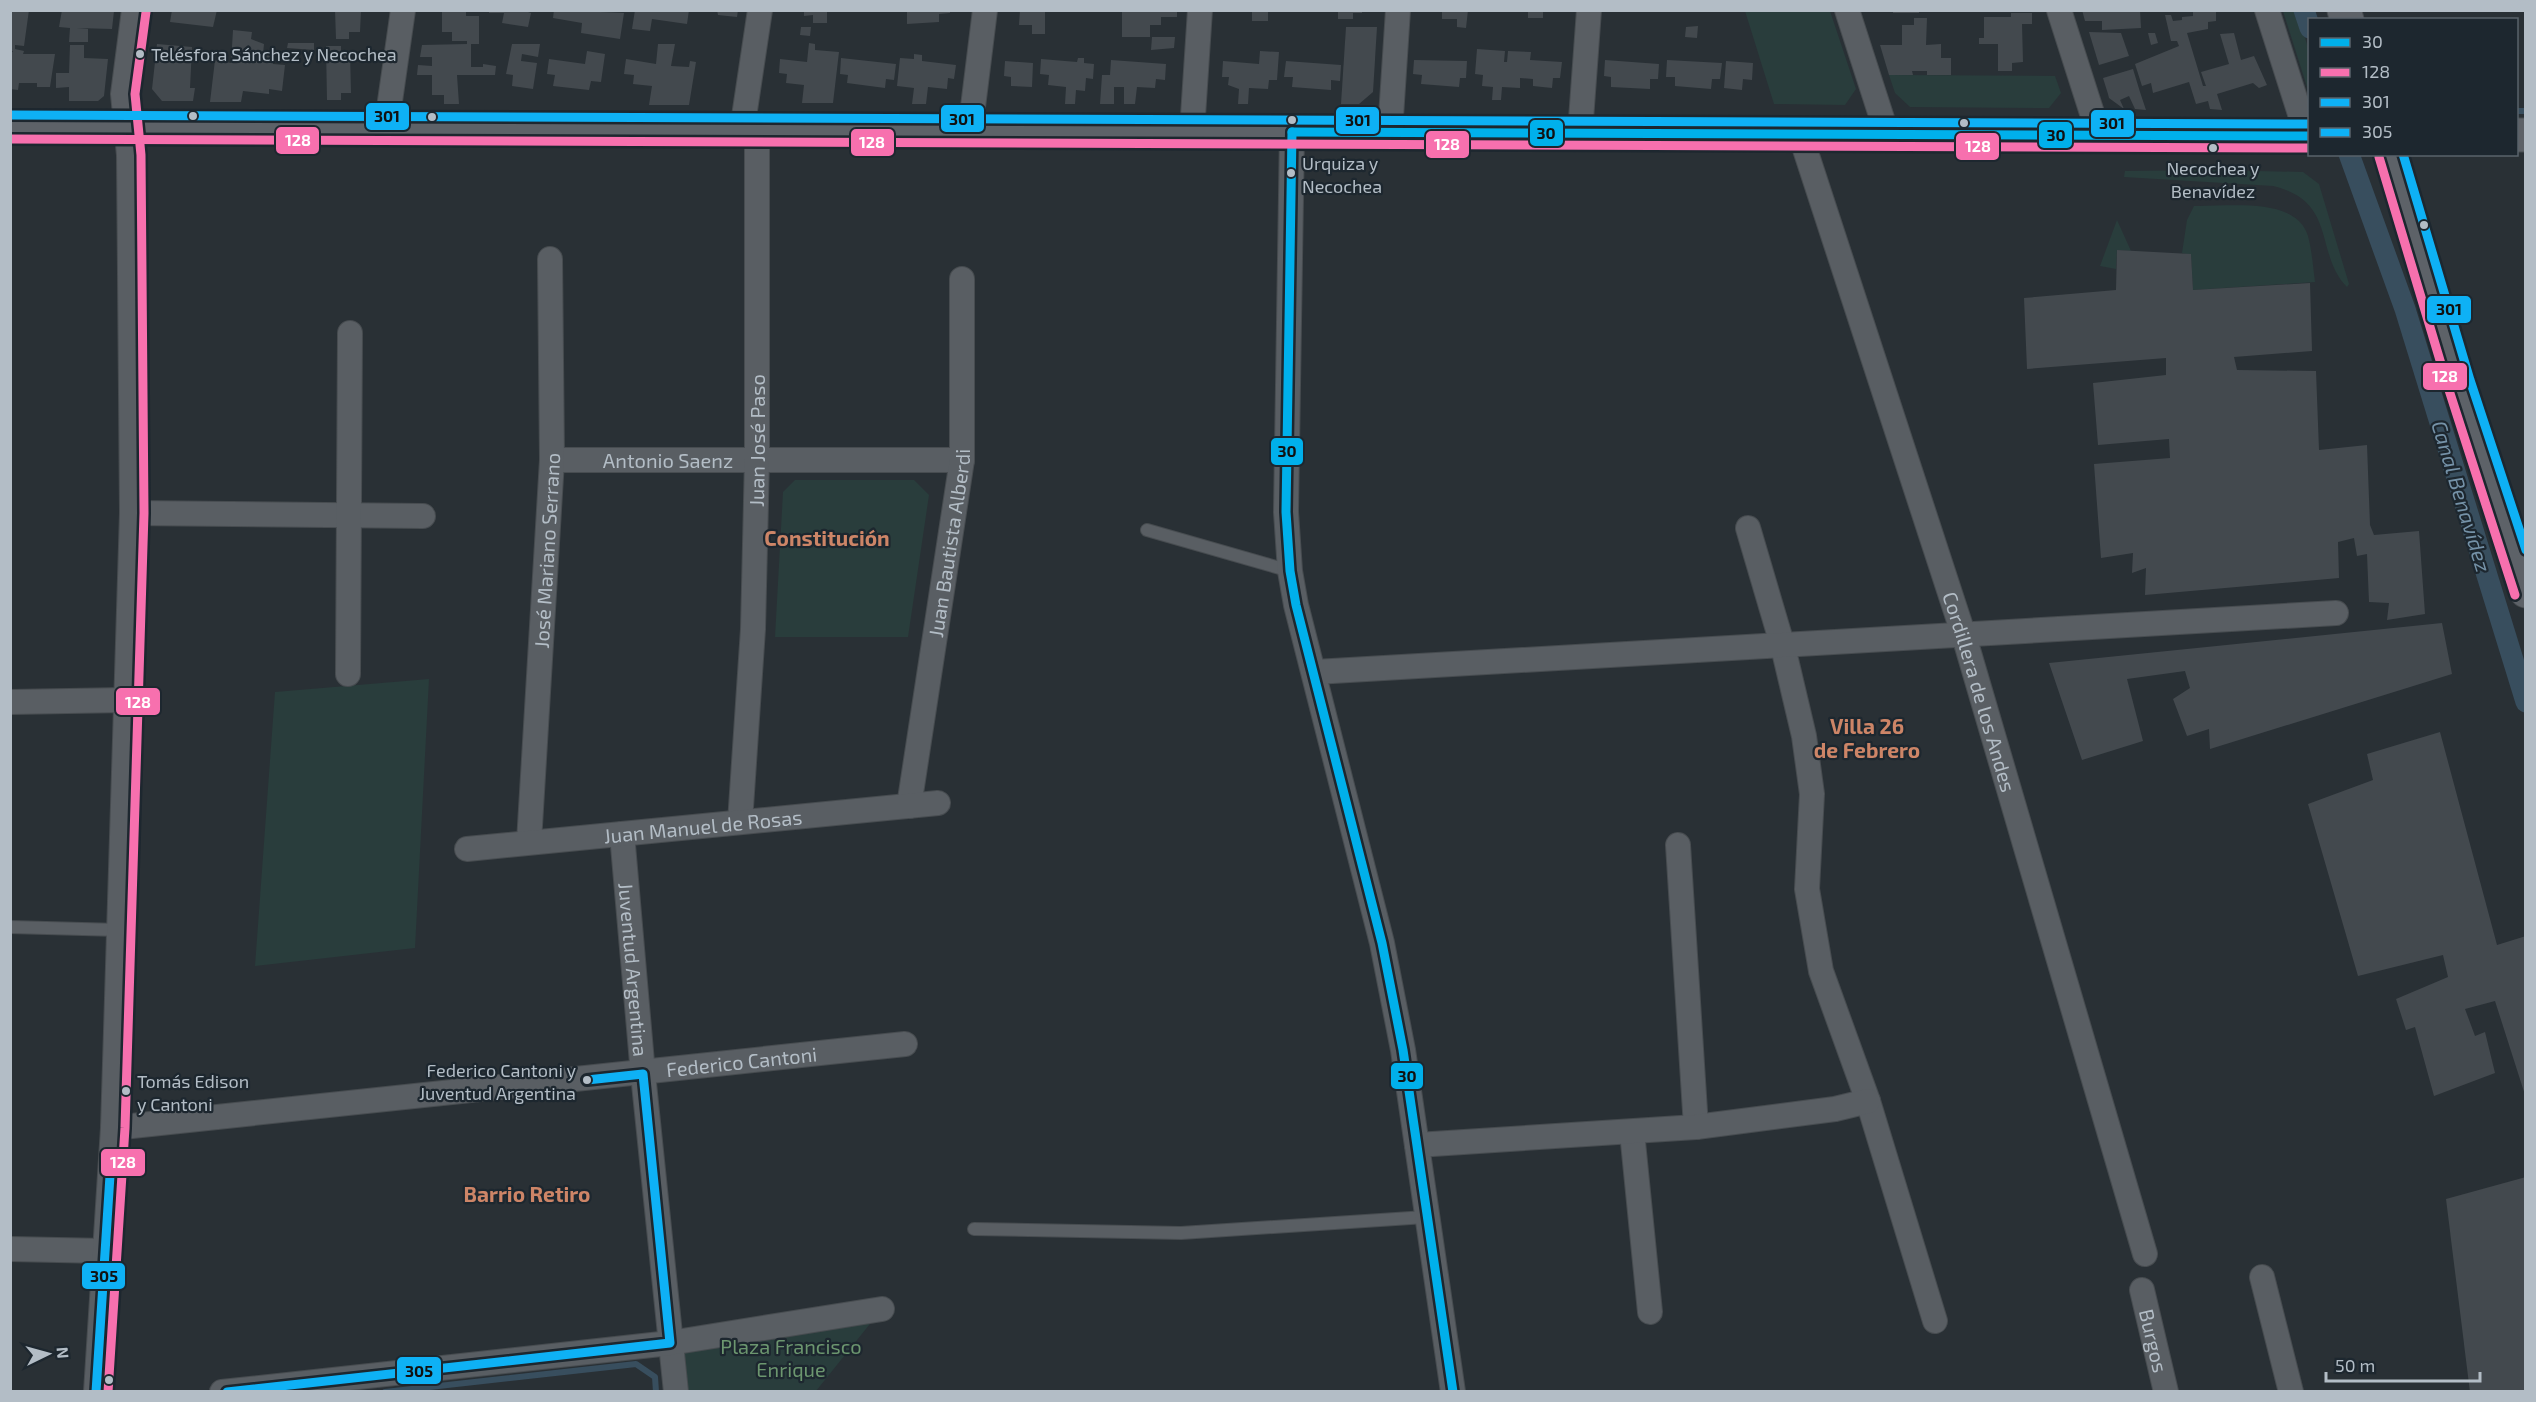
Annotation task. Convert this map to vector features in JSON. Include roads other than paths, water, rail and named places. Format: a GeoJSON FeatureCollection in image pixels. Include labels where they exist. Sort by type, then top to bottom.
{"type":"FeatureCollection","features":[{"type":"Feature","properties":{"kind":"main road"},"geometry":{"type":"LineString","coordinates":[[10,127],[2308,136]]}},
{"type":"Feature","properties":{"kind":"main road"},"geometry":{"type":"LineString","coordinates":[[2391,156],[2448,350],[2526,591]]}},
{"type":"Feature","properties":{"kind":"street"},"geometry":{"type":"LineString","coordinates":[[96,1392],[113,1128],[132,513],[129,155],[123,94],[134,10]]}},
{"type":"Feature","properties":{"kind":"street"},"geometry":{"type":"LineString","coordinates":[[386,129],[403,10]]}},
{"type":"Feature","properties":{"kind":"street","name":"Juan José Paso"},"geometry":{"type":"LineString","coordinates":[[740,822],[753,629],[758,459],[749,130],[760,10]]}},
{"type":"Feature","properties":{"kind":"street"},"geometry":{"type":"LineString","coordinates":[[970,130],[985,10]]}},
{"type":"Feature","properties":{"kind":"street"},"geometry":{"type":"LineString","coordinates":[[1192,131],[1200,10]]}},
{"type":"Feature","properties":{"kind":"street"},"geometry":{"type":"LineString","coordinates":[[1390,132],[1398,10]]}},
{"type":"Feature","properties":{"kind":"street"},"geometry":{"type":"LineString","coordinates":[[1580,133],[1588,10]]}},
{"type":"Feature","properties":{"kind":"street"},"geometry":{"type":"LineString","coordinates":[[1847,10],[1887,134]]}},
{"type":"Feature","properties":{"kind":"street"},"geometry":{"type":"LineString","coordinates":[[2060,10],[2099,135]]}},
{"type":"Feature","properties":{"kind":"street"},"geometry":{"type":"LineString","coordinates":[[2267,10],[2308,136]]}},
{"type":"Feature","properties":{"kind":"street"},"geometry":{"type":"LineString","coordinates":[[1292,132],[1286,512],[1290,571],[1300,623],[1315,672],[1382,943],[1403,1050],[1453,1392]]}},
{"type":"Feature","properties":{"kind":"street","name":"Cordillera de los Andes"},"geometry":{"type":"LineString","coordinates":[[1800,134],[1965,636],[2145,1254]]}},
{"type":"Feature","properties":{"kind":"street","name":"José Mariano Serrano"},"geometry":{"type":"LineString","coordinates":[[529,843],[552,460],[550,259]]}},
{"type":"Feature","properties":{"kind":"street","name":"Juan Bautista Alberdi"},"geometry":{"type":"LineString","coordinates":[[909,806],[962,460],[962,279]]}},
{"type":"Feature","properties":{"kind":"street"},"geometry":{"type":"LineString","coordinates":[[348,674],[350,333]]}},
{"type":"Feature","properties":{"kind":"street","name":"Antonio Saenz"},"geometry":{"type":"LineString","coordinates":[[552,460],[962,460]]}},
{"type":"Feature","properties":{"kind":"street"},"geometry":{"type":"LineString","coordinates":[[132,513],[423,516]]}},
{"type":"Feature","properties":{"kind":"street"},"geometry":{"type":"LineString","coordinates":[[1748,528],[1783,647],[1804,736],[1812,794],[1808,889],[1821,971],[1868,1101],[1935,1321]]}},
{"type":"Feature","properties":{"kind":"street"},"geometry":{"type":"LineString","coordinates":[[1315,672],[1783,647],[2336,613]]}},
{"type":"Feature","properties":{"kind":"street"},"geometry":{"type":"LineString","coordinates":[[10,702],[126,700]]}},
{"type":"Feature","properties":{"kind":"street","name":"Juan Manuel de Rosas"},"geometry":{"type":"LineString","coordinates":[[467,849],[938,803]]}},
{"type":"Feature","properties":{"kind":"street","name":"Juventud Argentina"},"geometry":{"type":"LineString","coordinates":[[622,834],[643,1074],[676,1392]]}},
{"type":"Feature","properties":{"kind":"street"},"geometry":{"type":"LineString","coordinates":[[1678,845],[1696,1127]]}},
{"type":"Feature","properties":{"kind":"street","name":"Federico Cantoni"},"geometry":{"type":"LineString","coordinates":[[113,1128],[643,1074],[905,1044]]}},
{"type":"Feature","properties":{"kind":"street"},"geometry":{"type":"LineString","coordinates":[[1417,1145],[1696,1127],[1826,1110],[1868,1101]]}},
{"type":"Feature","properties":{"kind":"street"},"geometry":{"type":"LineString","coordinates":[[1632,1132],[1650,1312]]}},
{"type":"Feature","properties":{"kind":"street"},"geometry":{"type":"LineString","coordinates":[[10,1249],[106,1251]]}},
{"type":"Feature","properties":{"kind":"street"},"geometry":{"type":"LineString","coordinates":[[2262,1277],[2291,1392]]}},
{"type":"Feature","properties":{"kind":"street","name":"Burgos"},"geometry":{"type":"LineString","coordinates":[[2142,1290],[2166,1392]]}},
{"type":"Feature","properties":{"kind":"street"},"geometry":{"type":"LineString","coordinates":[[222,1392],[670,1343],[882,1309]]}},
{"type":"Feature","properties":{"kind":"lane"},"geometry":{"type":"LineString","coordinates":[[1147,530],[1290,571]]}},
{"type":"Feature","properties":{"kind":"lane"},"geometry":{"type":"LineString","coordinates":[[10,927],[119,930]]}},
{"type":"Feature","properties":{"kind":"lane"},"geometry":{"type":"LineString","coordinates":[[974,1229],[1181,1233],[1426,1217]]}},
{"type":"Feature","properties":{"kind":"waterway","name":"Canal Benavídez"},"geometry":{"type":"LineString","coordinates":[[2304,10],[2308,22]]}},
{"type":"Feature","properties":{"kind":"waterway"},"geometry":{"type":"LineString","coordinates":[[2518,111],[2526,111]]}},
{"type":"Feature","properties":{"kind":"waterway","name":"Canal Benavídez"},"geometry":{"type":"LineString","coordinates":[[2350,156],[2405,309],[2526,702]]}},
{"type":"Feature","properties":{"kind":"waterway"},"geometry":{"type":"LineString","coordinates":[[385,1392],[636,1364],[655,1377],[656,1392]]}},
{"type":"Feature","properties":{"kind":"place","name":"Telésfora Sánchez y Necochea"},"geometry":{"type":"Point","coordinates":[140,54]}},
{"type":"Feature","properties":{"kind":"place","name":"Necochea y Benavídez"},"geometry":{"type":"Point","coordinates":[2213,148]}},
{"type":"Feature","properties":{"kind":"place","name":"Urquiza y Necochea"},"geometry":{"type":"Point","coordinates":[1291,173]}},
{"type":"Feature","properties":{"kind":"place","name":"Federico Cantoni y Juventud Argentina"},"geometry":{"type":"Point","coordinates":[587,1080]}},
{"type":"Feature","properties":{"kind":"place","name":"Tomás Edison y Cantoni"},"geometry":{"type":"Point","coordinates":[126,1091]}},
{"type":"Feature","properties":{"kind":"district","name":"Constitución"},"geometry":{"type":"Point","coordinates":[827,537]}},
{"type":"Feature","properties":{"kind":"district","name":"Villa 26 de Febrero"},"geometry":{"type":"Point","coordinates":[1867,737]}},
{"type":"Feature","properties":{"kind":"district","name":"Barrio Retiro"},"geometry":{"type":"Point","coordinates":[527,1193]}},
{"type":"Feature","properties":{"kind":"park label","name":"Plaza Francisco Enrique"},"geometry":{"type":"Point","coordinates":[791,1358]}}]}
